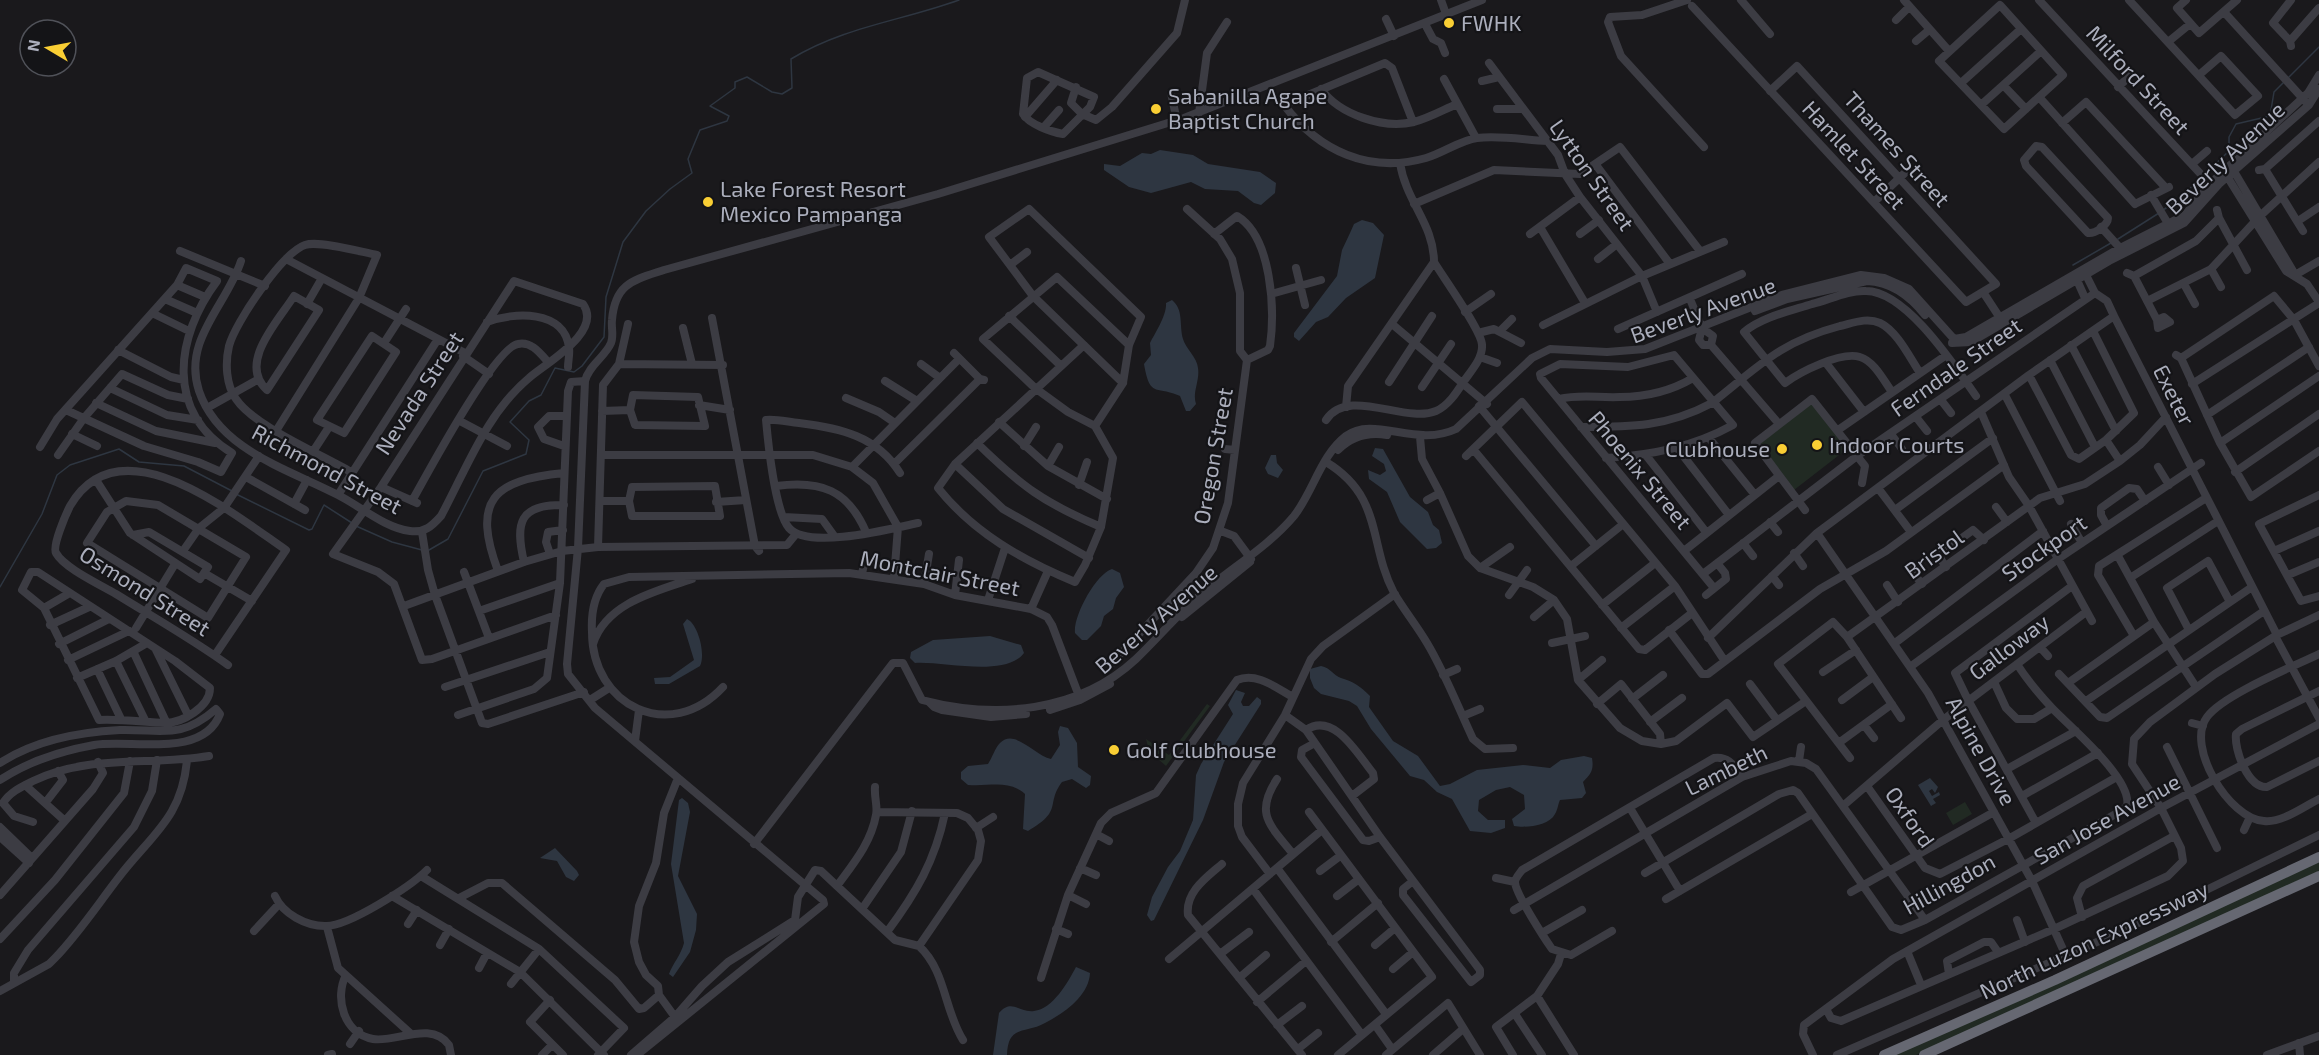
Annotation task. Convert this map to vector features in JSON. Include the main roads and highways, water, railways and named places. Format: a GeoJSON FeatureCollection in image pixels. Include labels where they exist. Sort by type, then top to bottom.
{"type":"FeatureCollection","features":[{"type":"Feature","properties":{"kind":"highway","name":"North Luzon Expressway"},"geometry":{"type":"LineString","coordinates":[[1884,1055],[2055,980],[2319,857]]}},
{"type":"Feature","properties":{"kind":"highway","name":"North Luzon Expressway"},"geometry":{"type":"LineString","coordinates":[[1924,1055],[2319,876]]}},
{"type":"Feature","properties":{"kind":"waterway"},"geometry":{"type":"LineString","coordinates":[[429,550],[448,539],[483,471],[526,454],[529,440],[510,422],[529,401],[541,395],[555,368],[574,372],[582,366],[604,337],[606,297],[623,242],[646,211],[692,173],[688,159],[700,130],[727,121],[729,116],[710,106],[735,88],[735,82],[747,77],[772,92],[782,94],[792,88],[791,59],[811,48],[852,32],[959,0]]}},
{"type":"Feature","properties":{"kind":"waterway"},"geometry":{"type":"LineString","coordinates":[[2288,78],[2319,47]]}},
{"type":"Feature","properties":{"kind":"waterway"},"geometry":{"type":"LineString","coordinates":[[2206,173],[2229,151],[2229,137],[2236,124],[2270,116],[2274,92],[2285,81]]}},
{"type":"Feature","properties":{"kind":"waterway"},"geometry":{"type":"LineString","coordinates":[[2163,210],[2180,199],[2200,178]]}},
{"type":"Feature","properties":{"kind":"waterway"},"geometry":{"type":"LineString","coordinates":[[2118,239],[2159,213]]}},
{"type":"Feature","properties":{"kind":"waterway"},"geometry":{"type":"LineString","coordinates":[[2073,265],[2111,243]]}},
{"type":"Feature","properties":{"kind":"waterway"},"geometry":{"type":"LineString","coordinates":[[0,587],[42,514],[57,475],[70,465],[119,449],[139,462],[184,466],[232,491]]}},
{"type":"Feature","properties":{"kind":"waterway"},"geometry":{"type":"LineString","coordinates":[[236,494],[309,530],[312,529],[324,505],[352,523]]}},
{"type":"Feature","properties":{"kind":"waterway"},"geometry":{"type":"LineString","coordinates":[[356,526],[392,542],[422,550]]}},
{"type":"Feature","properties":{"kind":"place","name":"FWHK"},"geometry":{"type":"Point","coordinates":[1449,23]}},
{"type":"Feature","properties":{"kind":"place","name":"Sabanilla Agape Baptist Church"},"geometry":{"type":"Point","coordinates":[1156,109]}},
{"type":"Feature","properties":{"kind":"place","name":"Lake Forest Resort Mexico Pampanga"},"geometry":{"type":"Point","coordinates":[708,202]}},
{"type":"Feature","properties":{"kind":"place","name":"Indoor Courts"},"geometry":{"type":"Point","coordinates":[1817,445]}},
{"type":"Feature","properties":{"kind":"place","name":"Clubhouse"},"geometry":{"type":"Point","coordinates":[1782,449]}},
{"type":"Feature","properties":{"kind":"place","name":"Golf Clubhouse"},"geometry":{"type":"Point","coordinates":[1114,750]}}]}
